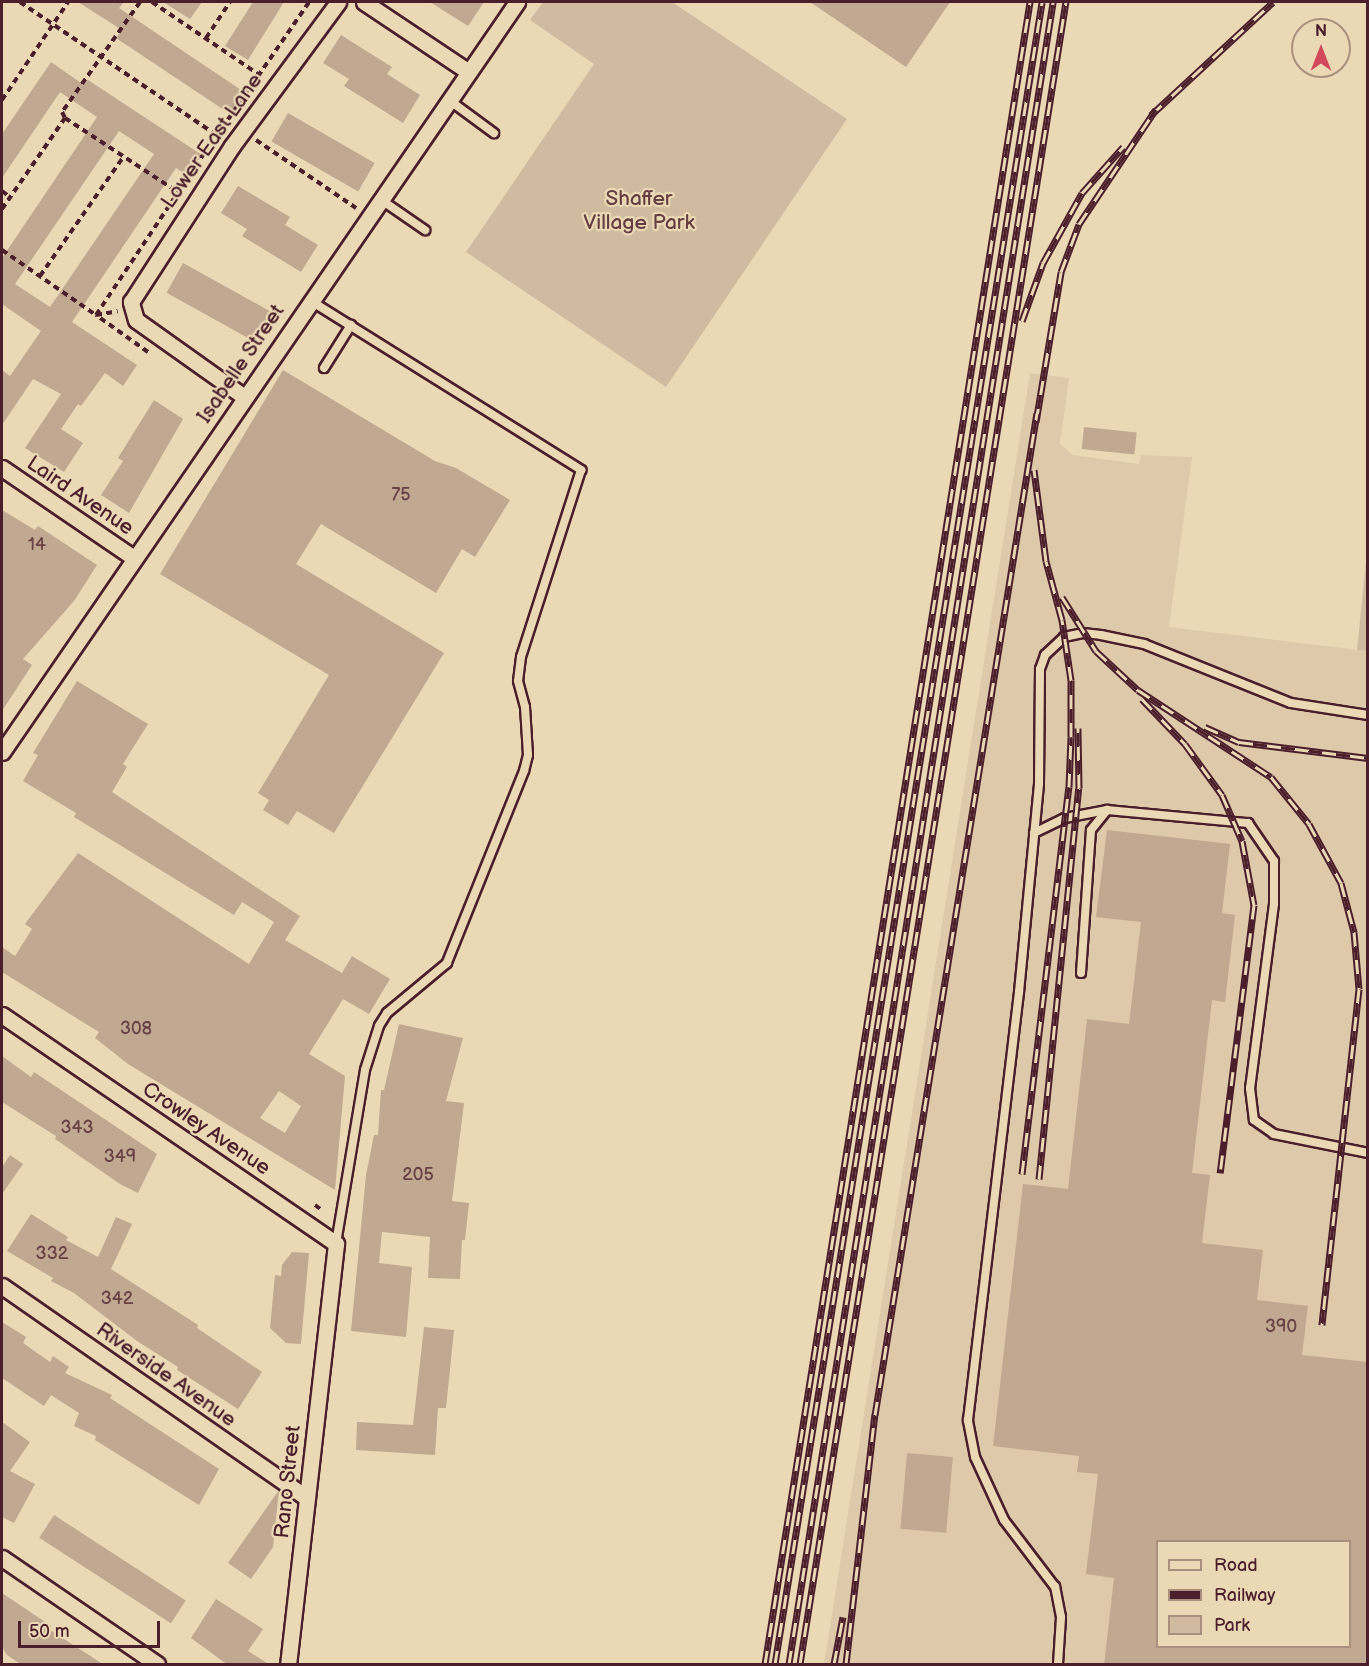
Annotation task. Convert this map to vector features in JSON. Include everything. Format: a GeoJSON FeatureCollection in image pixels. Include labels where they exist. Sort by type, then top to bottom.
{"type":"FeatureCollection","features":[{"type":"Feature","properties":{"kind":"street","name":"Lower East Lane"},"geometry":{"type":"LineString","coordinates":[[243,396],[136,320],[131,309],[133,297],[232,146],[338,2]]}},
{"type":"Feature","properties":{"kind":"street"},"geometry":{"type":"LineString","coordinates":[[364,2],[469,72]]}},
{"type":"Feature","properties":{"kind":"street","name":"Isabelle Street"},"geometry":{"type":"LineString","coordinates":[[3,746],[517,2]]}},
{"type":"Feature","properties":{"kind":"street","name":"Laird Avenue"},"geometry":{"type":"LineString","coordinates":[[2,468],[134,558]]}},
{"type":"Feature","properties":{"kind":"street","name":"Crowley Avenue"},"geometry":{"type":"LineString","coordinates":[[2,1015],[336,1244]]}},
{"type":"Feature","properties":{"kind":"street","name":"Rano Street"},"geometry":{"type":"LineString","coordinates":[[288,1665],[336,1244]]}},
{"type":"Feature","properties":{"kind":"street","name":"Riverside Avenue"},"geometry":{"type":"LineString","coordinates":[[2,1286],[307,1498]]}},
{"type":"Feature","properties":{"kind":"street"},"geometry":{"type":"LineString","coordinates":[[2,1558],[157,1665]]}},
{"type":"Feature","properties":{"kind":"lane"},"geometry":{"type":"LineString","coordinates":[[449,100],[494,133]]}},
{"type":"Feature","properties":{"kind":"lane"},"geometry":{"type":"LineString","coordinates":[[380,199],[425,230]]}},
{"type":"Feature","properties":{"kind":"lane"},"geometry":{"type":"LineString","coordinates":[[310,300],[581,470],[521,657],[518,681],[525,706],[528,755],[524,771],[447,963],[387,1013],[379,1026],[365,1070],[336,1244]]}},
{"type":"Feature","properties":{"kind":"lane"},"geometry":{"type":"LineString","coordinates":[[324,368],[351,325]]}},
{"type":"Feature","properties":{"kind":"lane"},"geometry":{"type":"LineString","coordinates":[[1058,1665],[1061,1617],[1054,1587],[1004,1520],[975,1457],[968,1420],[1039,784],[1040,669],[1045,655],[1064,637],[1083,633],[1144,645],[1266,695],[1368,715]]}},
{"type":"Feature","properties":{"kind":"lane"},"geometry":{"type":"LineString","coordinates":[[1034,832],[1065,818],[1107,810],[1248,823],[1265,844],[1274,861],[1274,904],[1250,1088],[1254,1120],[1274,1134],[1368,1153]]}},
{"type":"Feature","properties":{"kind":"lane"},"geometry":{"type":"LineString","coordinates":[[1081,973],[1091,830],[1107,810]]}},
{"type":"Feature","properties":{"kind":"path"},"geometry":{"type":"LineString","coordinates":[[20,2],[222,139]]}},
{"type":"Feature","properties":{"kind":"path"},"geometry":{"type":"LineString","coordinates":[[2,100],[68,2]]}},
{"type":"Feature","properties":{"kind":"path"},"geometry":{"type":"LineString","coordinates":[[140,2],[62,112],[65,118],[178,193]]}},
{"type":"Feature","properties":{"kind":"path"},"geometry":{"type":"LineString","coordinates":[[152,2],[258,74]]}},
{"type":"Feature","properties":{"kind":"path"},"geometry":{"type":"LineString","coordinates":[[206,38],[230,2]]}},
{"type":"Feature","properties":{"kind":"path"},"geometry":{"type":"LineString","coordinates":[[96,315],[216,135],[309,2]]}},
{"type":"Feature","properties":{"kind":"path"},"geometry":{"type":"LineString","coordinates":[[2,209],[65,118]]}},
{"type":"Feature","properties":{"kind":"path"},"geometry":{"type":"LineString","coordinates":[[255,139],[358,210]]}},
{"type":"Feature","properties":{"kind":"path"},"geometry":{"type":"LineString","coordinates":[[40,276],[124,156]]}},
{"type":"Feature","properties":{"kind":"path"},"geometry":{"type":"LineString","coordinates":[[2,191],[10,196]]}},
{"type":"Feature","properties":{"kind":"path"},"geometry":{"type":"LineString","coordinates":[[2,250],[152,354]]}},
{"type":"Feature","properties":{"kind":"path"},"geometry":{"type":"LineString","coordinates":[[96,315],[111,312]]}},
{"type":"Feature","properties":{"kind":"path"},"geometry":{"type":"LineString","coordinates":[[315,1204],[323,1211]]}},
{"type":"Feature","properties":{"kind":"path"},"geometry":{"type":"LineString","coordinates":[[291,1459],[293,1465]]}},
{"type":"Feature","properties":{"kind":"shaded area"},"geometry":{"type":"Polygon","coordinates":[[[1030,373],[1069,378],[1060,444],[1073,455],[1139,464],[1141,455],[1192,457],[1169,627],[1367,651],[1367,1664],[824,1664],[1030,373]]]}},
{"type":"Feature","properties":{"kind":"green space","name":"Shaffer Village Park"},"geometry":{"type":"Polygon","coordinates":[[[543,2],[672,2],[847,119],[666,387],[466,252],[594,64],[530,20],[543,2]]]}},
{"type":"Feature","properties":{"kind":"green space"},"geometry":{"type":"Polygon","coordinates":[[[1367,552],[1367,651],[1357,650],[1367,552]]]}},
{"type":"Feature","properties":{"kind":"building"},"geometry":{"type":"Polygon","coordinates":[[[78,2],[124,2],[119,8],[244,92],[230,114],[116,38],[122,30],[78,2]]]}},
{"type":"Feature","properties":{"kind":"building"},"geometry":{"type":"Polygon","coordinates":[[[163,2],[202,2],[190,19],[163,2]]]}},
{"type":"Feature","properties":{"kind":"building"},"geometry":{"type":"Polygon","coordinates":[[[253,2],[284,2],[248,60],[225,46],[253,2]]]}},
{"type":"Feature","properties":{"kind":"building"},"geometry":{"type":"Polygon","coordinates":[[[430,2],[484,2],[468,26],[430,2]]]}},
{"type":"Feature","properties":{"kind":"building"},"geometry":{"type":"Polygon","coordinates":[[[810,2],[950,2],[906,67],[810,2]]]}},
{"type":"Feature","properties":{"kind":"building"},"geometry":{"type":"Polygon","coordinates":[[[341,35],[392,67],[387,74],[420,95],[403,123],[344,86],[349,79],[323,63],[341,35]]]}},
{"type":"Feature","properties":{"kind":"building"},"geometry":{"type":"Polygon","coordinates":[[[51,62],[84,85],[88,80],[202,155],[188,176],[176,168],[72,322],[137,365],[123,386],[105,373],[81,406],[78,404],[61,429],[83,443],[64,472],[25,448],[61,394],[33,379],[2,425],[2,370],[10,376],[41,331],[2,304],[2,258],[97,117],[60,92],[2,178],[2,134],[51,62]],[[119,131],[15,284],[50,307],[154,154],[119,131]]]}},
{"type":"Feature","properties":{"kind":"building"},"geometry":{"type":"Polygon","coordinates":[[[288,113],[375,163],[358,192],[272,142],[288,113]]]}},
{"type":"Feature","properties":{"kind":"building"},"geometry":{"type":"Polygon","coordinates":[[[238,186],[290,217],[285,225],[318,245],[301,272],[242,236],[247,229],[221,213],[238,186]]]}},
{"type":"Feature","properties":{"kind":"building"},"geometry":{"type":"Polygon","coordinates":[[[183,263],[270,311],[254,341],[167,293],[183,263]]]}},
{"type":"Feature","properties":{"kind":"building"},"geometry":{"type":"Polygon","coordinates":[[[283,370],[435,461],[456,468],[510,500],[475,557],[462,549],[436,593],[321,524],[296,564],[444,653],[334,833],[297,811],[288,825],[263,810],[269,800],[258,793],[329,675],[160,574],[283,370]]]}},
{"type":"Feature","properties":{"kind":"building"},"geometry":{"type":"Polygon","coordinates":[[[154,400],[183,419],[129,513],[101,495],[123,461],[118,458],[154,400]]]}},
{"type":"Feature","properties":{"kind":"building"},"geometry":{"type":"Polygon","coordinates":[[[1084,427],[1137,433],[1134,454],[1082,449],[1084,427]]]}},
{"type":"Feature","properties":{"kind":"building"},"geometry":{"type":"Polygon","coordinates":[[[2,510],[35,530],[38,526],[97,565],[74,601],[23,659],[32,665],[2,711],[2,510]]]}},
{"type":"Feature","properties":{"kind":"building"},"geometry":{"type":"Polygon","coordinates":[[[77,681],[148,724],[123,764],[127,767],[112,792],[300,916],[285,940],[342,973],[352,956],[390,979],[369,1014],[343,999],[309,1054],[345,1076],[335,1190],[128,1064],[95,1038],[99,1032],[2,972],[2,947],[15,956],[32,929],[25,924],[78,853],[249,964],[274,922],[242,902],[234,915],[74,817],[76,813],[23,781],[38,755],[33,753],[77,681]],[[279,1091],[260,1118],[285,1133],[301,1106],[279,1091]]]}},
{"type":"Feature","properties":{"kind":"building"},"geometry":{"type":"Polygon","coordinates":[[[1107,830],[1230,844],[1222,913],[1235,915],[1225,1002],[1212,1000],[1192,1173],[1210,1175],[1202,1243],[1263,1250],[1257,1300],[1308,1306],[1302,1355],[1368,1362],[1368,1665],[1104,1665],[1114,1578],[1086,1574],[1098,1474],[1077,1472],[1079,1456],[993,1446],[1023,1184],[1068,1189],[1087,1019],[1129,1024],[1141,922],[1096,917],[1107,830]]]}},
{"type":"Feature","properties":{"kind":"building"},"geometry":{"type":"Polygon","coordinates":[[[399,1024],[463,1038],[446,1101],[464,1103],[452,1201],[469,1203],[465,1240],[462,1240],[460,1279],[428,1278],[430,1237],[382,1232],[379,1263],[412,1267],[406,1337],[351,1331],[366,1175],[374,1135],[378,1135],[381,1090],[384,1090],[399,1024]]]}},
{"type":"Feature","properties":{"kind":"building"},"geometry":{"type":"Polygon","coordinates":[[[2,1056],[31,1077],[34,1072],[157,1154],[138,1193],[120,1184],[55,1139],[56,1136],[2,1102],[2,1056]]]}},
{"type":"Feature","properties":{"kind":"building"},"geometry":{"type":"Polygon","coordinates":[[[10,1155],[23,1164],[2,1194],[2,1167],[10,1155]]]}},
{"type":"Feature","properties":{"kind":"building"},"geometry":{"type":"Polygon","coordinates":[[[31,1214],[68,1237],[66,1240],[98,1257],[116,1217],[132,1224],[111,1269],[198,1325],[197,1328],[262,1372],[238,1409],[177,1370],[178,1367],[137,1341],[74,1293],[51,1281],[53,1278],[7,1251],[31,1214]]]}},
{"type":"Feature","properties":{"kind":"building"},"geometry":{"type":"Polygon","coordinates":[[[292,1252],[309,1253],[301,1344],[286,1343],[270,1328],[275,1275],[281,1276],[282,1265],[292,1252]]]}},
{"type":"Feature","properties":{"kind":"building"},"geometry":{"type":"Polygon","coordinates":[[[2,1322],[26,1337],[23,1343],[50,1362],[53,1356],[69,1367],[65,1373],[112,1395],[110,1398],[219,1469],[199,1505],[95,1440],[96,1436],[74,1426],[79,1413],[51,1395],[44,1406],[2,1378],[2,1322]]]}},
{"type":"Feature","properties":{"kind":"building"},"geometry":{"type":"Polygon","coordinates":[[[424,1327],[454,1330],[446,1408],[438,1408],[435,1455],[356,1450],[357,1422],[413,1425],[424,1327]]]}},
{"type":"Feature","properties":{"kind":"building"},"geometry":{"type":"Polygon","coordinates":[[[2,1422],[30,1442],[10,1471],[35,1484],[14,1523],[2,1517],[2,1422]]]}},
{"type":"Feature","properties":{"kind":"building"},"geometry":{"type":"Polygon","coordinates":[[[907,1453],[953,1457],[946,1533],[900,1529],[907,1453]]]}},
{"type":"Feature","properties":{"kind":"building"},"geometry":{"type":"Polygon","coordinates":[[[279,1490],[273,1547],[251,1579],[228,1563],[279,1490]]]}},
{"type":"Feature","properties":{"kind":"building"},"geometry":{"type":"Polygon","coordinates":[[[54,1515],[186,1601],[171,1623],[39,1538],[54,1515]]]}},
{"type":"Feature","properties":{"kind":"building"},"geometry":{"type":"Polygon","coordinates":[[[2,1593],[51,1626],[49,1629],[104,1665],[22,1665],[7,1655],[2,1647],[2,1593]]]}},
{"type":"Feature","properties":{"kind":"building"},"geometry":{"type":"Polygon","coordinates":[[[216,1599],[263,1629],[248,1651],[270,1665],[228,1665],[191,1638],[216,1599]]]}},
{"type":"Feature","properties":{"kind":"railway"},"geometry":{"type":"LineString","coordinates":[[765,1664],[1030,2]]}},
{"type":"Feature","properties":{"kind":"railway"},"geometry":{"type":"LineString","coordinates":[[775,1664],[1042,2]]}},
{"type":"Feature","properties":{"kind":"railway"},"geometry":{"type":"LineString","coordinates":[[789,1664],[1053,2]]}},
{"type":"Feature","properties":{"kind":"railway"},"geometry":{"type":"LineString","coordinates":[[800,1664],[1066,2]]}},
{"type":"Feature","properties":{"kind":"railway"},"geometry":{"type":"LineString","coordinates":[[1151,115],[1273,2]]}},
{"type":"Feature","properties":{"kind":"railway"},"geometry":{"type":"LineString","coordinates":[[1036,422],[1061,272],[1079,224],[1156,109]]}},
{"type":"Feature","properties":{"kind":"railway"},"geometry":{"type":"LineString","coordinates":[[1022,321],[1043,263],[1082,193],[1123,147]]}},
{"type":"Feature","properties":{"kind":"railway"},"geometry":{"type":"LineString","coordinates":[[846,1664],[875,1415],[1037,413]]}},
{"type":"Feature","properties":{"kind":"railway"},"geometry":{"type":"LineString","coordinates":[[1022,1174],[1069,787],[1071,737],[1071,680],[1062,620],[1046,561],[1034,470]]}},
{"type":"Feature","properties":{"kind":"railway"},"geometry":{"type":"LineString","coordinates":[[1062,597],[1096,651],[1138,690],[1271,777],[1309,824],[1341,883],[1354,932],[1359,989],[1322,1325]]}},
{"type":"Feature","properties":{"kind":"railway"},"geometry":{"type":"LineString","coordinates":[[1142,699],[1185,744],[1222,795],[1242,841],[1254,905],[1220,1173]]}},
{"type":"Feature","properties":{"kind":"railway"},"geometry":{"type":"LineString","coordinates":[[1205,727],[1239,742],[1368,758]]}},
{"type":"Feature","properties":{"kind":"railway"},"geometry":{"type":"LineString","coordinates":[[1039,1179],[1079,788],[1078,728]]}},
{"type":"Feature","properties":{"kind":"railway"},"geometry":{"type":"LineString","coordinates":[[834,1664],[843,1617]]}}]}
